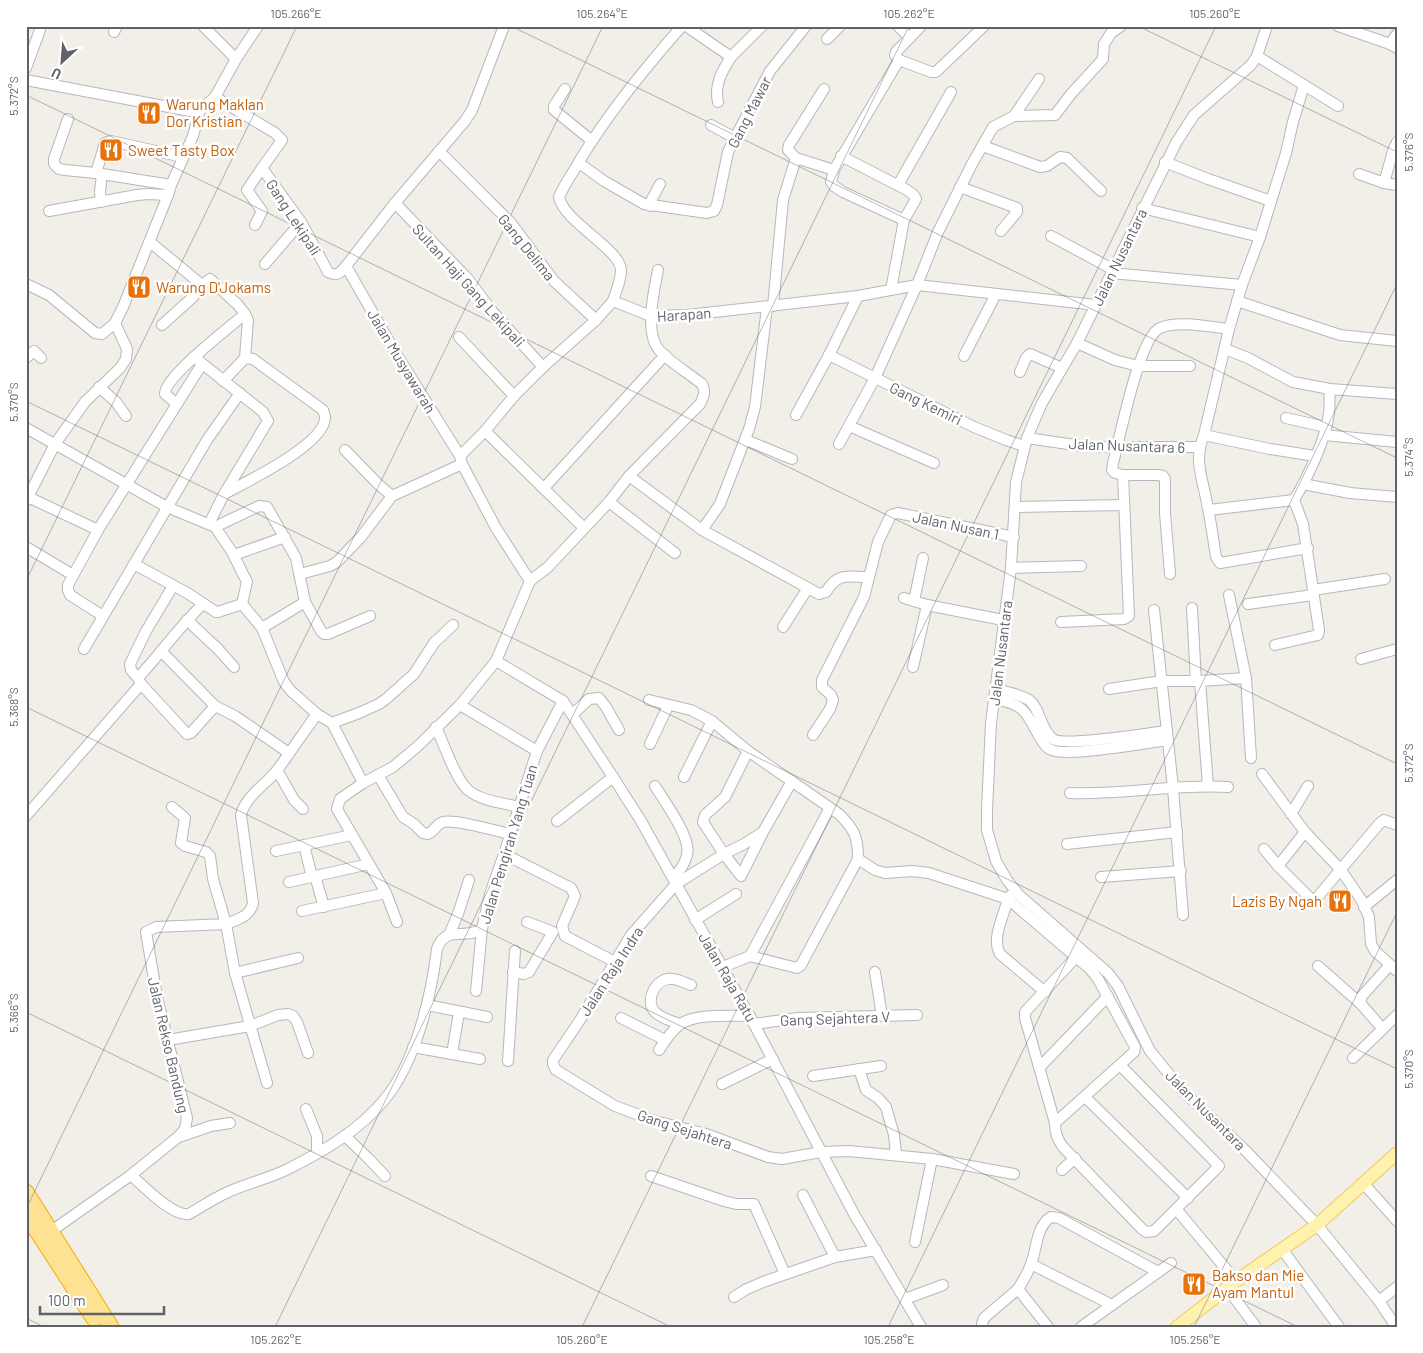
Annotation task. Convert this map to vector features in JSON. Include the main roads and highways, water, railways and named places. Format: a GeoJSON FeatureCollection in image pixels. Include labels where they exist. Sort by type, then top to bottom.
{"type":"FeatureCollection","features":[{"type":"Feature","properties":{"kind":"highway"},"geometry":{"type":"LineString","coordinates":[[26,1192],[111,1327]]}},
{"type":"Feature","properties":{"kind":"highway"},"geometry":{"type":"LineString","coordinates":[[26,1214],[99,1327]]}},
{"type":"Feature","properties":{"kind":"main road"},"geometry":{"type":"LineString","coordinates":[[1177,1327],[1232,1285],[1317,1225],[1397,1153]]}},
{"type":"Feature","properties":{"kind":"place","name":"Warung Maklan Dor Kristian"},"geometry":{"type":"Point","coordinates":[149,113]}},
{"type":"Feature","properties":{"kind":"place","name":"Sweet Tasty Box"},"geometry":{"type":"Point","coordinates":[111,150]}},
{"type":"Feature","properties":{"kind":"place","name":"Warung D'Jokams"},"geometry":{"type":"Point","coordinates":[139,287]}},
{"type":"Feature","properties":{"kind":"place","name":"Lazis By Ngah"},"geometry":{"type":"Point","coordinates":[1340,901]}},
{"type":"Feature","properties":{"kind":"place","name":"Bakso dan Mie Ayam Mantul"},"geometry":{"type":"Point","coordinates":[1194,1284]}}]}
